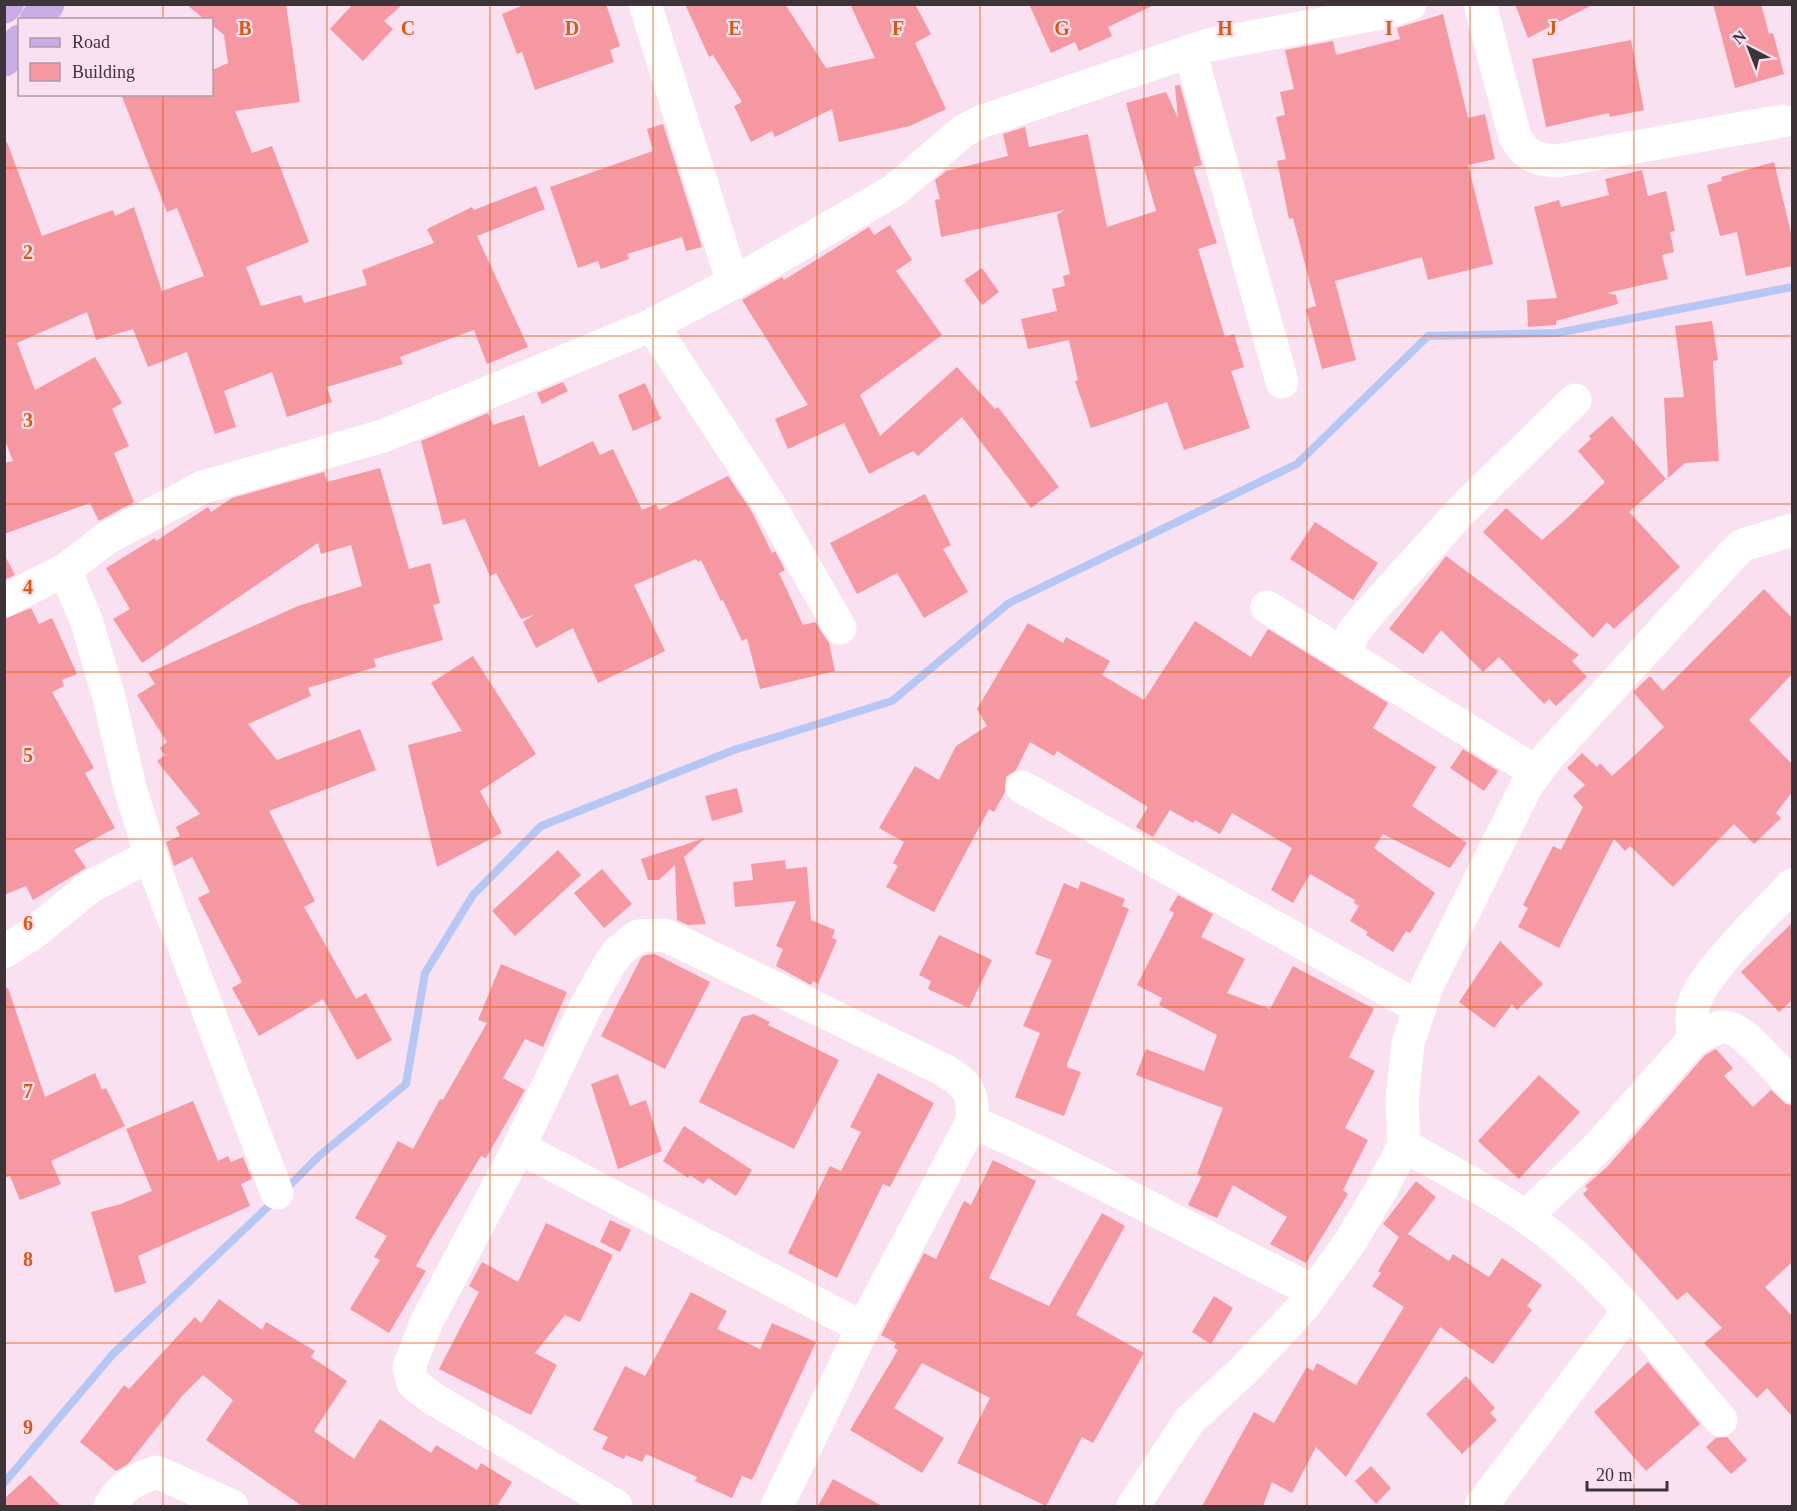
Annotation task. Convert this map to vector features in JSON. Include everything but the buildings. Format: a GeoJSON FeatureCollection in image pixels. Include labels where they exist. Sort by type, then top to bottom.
{"type":"FeatureCollection","features":[{"type":"Feature","properties":{"kind":"main road"},"geometry":{"type":"LineString","coordinates":[[38,18],[48,4]]}},
{"type":"Feature","properties":{"kind":"main road"},"geometry":{"type":"LineString","coordinates":[[4,60],[18,43]]}},
{"type":"Feature","properties":{"kind":"street"},"geometry":{"type":"LineString","coordinates":[[645,4],[733,283]]}},
{"type":"Feature","properties":{"kind":"street"},"geometry":{"type":"LineString","coordinates":[[1480,4],[1515,137],[1524,152],[1535,159],[1556,161],[1783,121]]}},
{"type":"Feature","properties":{"kind":"street"},"geometry":{"type":"LineString","coordinates":[[4,602],[64,570],[107,538],[203,487],[383,436],[652,325],[733,283],[895,189],[963,131],[983,121],[1209,45],[1395,7]]}},
{"type":"Feature","properties":{"kind":"street"},"geometry":{"type":"LineString","coordinates":[[1190,51],[1282,382]]}},
{"type":"Feature","properties":{"kind":"street"},"geometry":{"type":"LineString","coordinates":[[652,325],[769,504],[840,628]]}},
{"type":"Feature","properties":{"kind":"street"},"geometry":{"type":"LineString","coordinates":[[1347,655],[1352,634],[1369,613],[1462,510],[1575,400]]}},
{"type":"Feature","properties":{"kind":"street"},"geometry":{"type":"LineString","coordinates":[[1133,1506],[1189,1421],[1244,1370],[1314,1291],[1350,1242],[1404,1145],[1402,1101],[1408,1043],[1427,986],[1527,785],[1536,772],[1735,552],[1743,545],[1792,530]]}},
{"type":"Feature","properties":{"kind":"street"},"geometry":{"type":"LineString","coordinates":[[64,570],[86,620],[109,697],[130,788],[151,855],[277,1193]]}},
{"type":"Feature","properties":{"kind":"street"},"geometry":{"type":"LineString","coordinates":[[1267,607],[1536,772]]}},
{"type":"Feature","properties":{"kind":"street"},"geometry":{"type":"LineString","coordinates":[[1022,787],[1420,1008]]}},
{"type":"Feature","properties":{"kind":"street"},"geometry":{"type":"LineString","coordinates":[[4,952],[36,931],[90,887],[151,855]]}},
{"type":"Feature","properties":{"kind":"street"},"geometry":{"type":"LineString","coordinates":[[1693,1040],[1693,1008],[1699,993],[1717,967],[1792,885]]}},
{"type":"Feature","properties":{"kind":"street"},"geometry":{"type":"LineString","coordinates":[[616,1506],[432,1398],[413,1383],[409,1367],[427,1321],[519,1147],[585,1008],[610,963],[619,951],[638,936],[653,933],[665,934],[957,1078],[974,1100],[972,1122],[863,1328],[777,1506]]}},
{"type":"Feature","properties":{"kind":"street"},"geometry":{"type":"LineString","coordinates":[[1526,1217],[1598,1147],[1693,1040],[1725,1027],[1741,1032],[1792,1086]]}},
{"type":"Feature","properties":{"kind":"street"},"geometry":{"type":"LineString","coordinates":[[972,1122],[1038,1150],[1219,1246],[1314,1291]]}},
{"type":"Feature","properties":{"kind":"street"},"geometry":{"type":"LineString","coordinates":[[1404,1145],[1526,1217],[1579,1260],[1628,1312],[1721,1420]]}},
{"type":"Feature","properties":{"kind":"street"},"geometry":{"type":"LineString","coordinates":[[519,1147],[863,1328]]}},
{"type":"Feature","properties":{"kind":"street"},"geometry":{"type":"LineString","coordinates":[[1481,1506],[1628,1312]]}},
{"type":"Feature","properties":{"kind":"street"},"geometry":{"type":"LineString","coordinates":[[110,1506],[119,1492],[132,1481],[157,1472],[232,1506]]}},
{"type":"Feature","properties":{"kind":"waterway"},"geometry":{"type":"LineString","coordinates":[[285,1190],[319,1156],[406,1084],[425,973],[473,895],[541,826],[734,750],[892,701],[1009,603],[1297,464],[1428,336],[1557,333],[1792,287]]}},
{"type":"Feature","properties":{"kind":"waterway"},"geometry":{"type":"LineString","coordinates":[[4,1483],[113,1354],[276,1199]]}}]}
